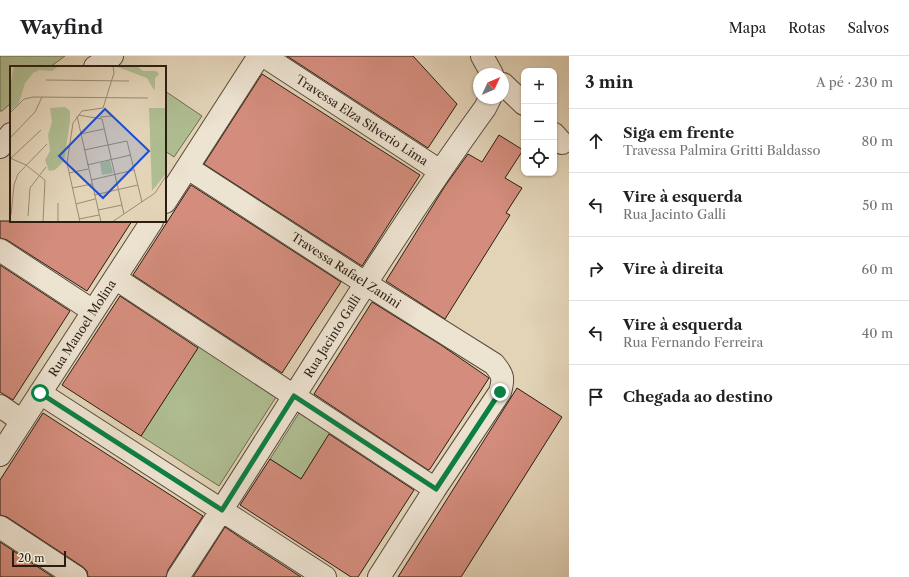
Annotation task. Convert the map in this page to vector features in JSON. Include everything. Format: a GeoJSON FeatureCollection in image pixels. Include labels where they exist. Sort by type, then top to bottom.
{"type":"FeatureCollection","features":[{"type":"Feature","properties":{"kind":"street"},"geometry":{"type":"LineString","coordinates":[[97,66],[112,56]]}},
{"type":"Feature","properties":{"kind":"street"},"geometry":{"type":"LineString","coordinates":[[166,201],[259,56]]}},
{"type":"Feature","properties":{"kind":"street","name":"Travessa Elza Silverio Lima"},"geometry":{"type":"LineString","coordinates":[[264,56],[440,171]]}},
{"type":"Feature","properties":{"kind":"street"},"geometry":{"type":"LineString","coordinates":[[509,89],[521,101]]}},
{"type":"Feature","properties":{"kind":"street","name":"Rua Jacinto Galli"},"geometry":{"type":"LineString","coordinates":[[178,577],[365,283],[487,104]]}},
{"type":"Feature","properties":{"kind":"street"},"geometry":{"type":"LineString","coordinates":[[0,148],[10,135]]}},
{"type":"Feature","properties":{"kind":"street","name":"Travessa Rafael Zanini"},"geometry":{"type":"LineString","coordinates":[[188,168],[365,283],[494,364],[502,374],[503,382],[500,392],[436,489]]}},
{"type":"Feature","properties":{"kind":"street","name":"Rua Manoel Molina"},"geometry":{"type":"LineString","coordinates":[[0,455],[151,222]]}},
{"type":"Feature","properties":{"kind":"street"},"geometry":{"type":"LineString","coordinates":[[0,250],[93,311]]}},
{"type":"Feature","properties":{"kind":"street"},"geometry":{"type":"LineString","coordinates":[[115,278],[436,489],[379,577]]}},
{"type":"Feature","properties":{"kind":"street"},"geometry":{"type":"LineString","coordinates":[[40,393],[325,577]]}},
{"type":"Feature","properties":{"kind":"street"},"geometry":{"type":"LineString","coordinates":[[0,406],[22,421]]}},
{"type":"Feature","properties":{"kind":"street"},"geometry":{"type":"LineString","coordinates":[[0,527],[76,577]]}},
{"type":"Feature","properties":{"kind":"green space"},"geometry":{"type":"Polygon","coordinates":[[[0,56],[65,56],[51,66],[10,66],[10,104],[0,111],[0,56]]]}},
{"type":"Feature","properties":{"kind":"green space"},"geometry":{"type":"Polygon","coordinates":[[[166,92],[202,116],[174,157],[166,152],[166,92]]]}},
{"type":"Feature","properties":{"kind":"green space"},"geometry":{"type":"Polygon","coordinates":[[[200,344],[278,394],[219,486],[141,436],[200,344]]]}},
{"type":"Feature","properties":{"kind":"green space"},"geometry":{"type":"Polygon","coordinates":[[[299,413],[330,433],[301,479],[270,459],[299,413]]]}},
{"type":"Feature","properties":{"kind":"building"},"geometry":{"type":"Polygon","coordinates":[[[287,56],[413,56],[457,104],[428,148],[287,56]]]}},
{"type":"Feature","properties":{"kind":"building"},"geometry":{"type":"Polygon","coordinates":[[[262,74],[420,175],[362,266],[204,164],[262,74]]]}},
{"type":"Feature","properties":{"kind":"building"},"geometry":{"type":"Polygon","coordinates":[[[499,135],[521,149],[521,153],[505,178],[522,188],[506,213],[510,215],[445,319],[386,281],[445,186],[468,154],[482,162],[499,135]]]}},
{"type":"Feature","properties":{"kind":"building"},"geometry":{"type":"Polygon","coordinates":[[[191,185],[341,282],[282,373],[133,275],[191,185]]]}},
{"type":"Feature","properties":{"kind":"building"},"geometry":{"type":"Polygon","coordinates":[[[0,221],[131,222],[87,291],[7,240],[0,238],[0,221]]]}},
{"type":"Feature","properties":{"kind":"building"},"geometry":{"type":"Polygon","coordinates":[[[0,265],[70,311],[13,400],[0,392],[0,265]]]}},
{"type":"Feature","properties":{"kind":"building"},"geometry":{"type":"Polygon","coordinates":[[[120,296],[198,348],[141,436],[62,385],[120,296]]]}},
{"type":"Feature","properties":{"kind":"building"},"geometry":{"type":"Polygon","coordinates":[[[372,302],[441,345],[489,378],[428,470],[314,394],[372,302]]]}},
{"type":"Feature","properties":{"kind":"building"},"geometry":{"type":"Polygon","coordinates":[[[517,388],[562,417],[461,577],[398,577],[517,388]]]}},
{"type":"Feature","properties":{"kind":"building"},"geometry":{"type":"Polygon","coordinates":[[[43,413],[203,516],[168,570],[166,577],[88,577],[87,571],[83,567],[7,517],[0,515],[0,480],[43,413]]]}},
{"type":"Feature","properties":{"kind":"building"},"geometry":{"type":"Polygon","coordinates":[[[329,434],[414,490],[358,577],[351,577],[240,505],[270,459],[301,479],[329,434]]]}},
{"type":"Feature","properties":{"kind":"building"},"geometry":{"type":"Polygon","coordinates":[[[225,527],[241,538],[301,577],[193,577],[225,527]]]}},
{"type":"Feature","properties":{"kind":"building"},"geometry":{"type":"Polygon","coordinates":[[[0,542],[53,577],[0,577],[0,542]]]}},
{"type":"Feature","properties":{"kind":"route"},"geometry":{"type":"LineString","coordinates":[[40,393],[222,510],[294,396],[436,489],[500,392]]}}]}
